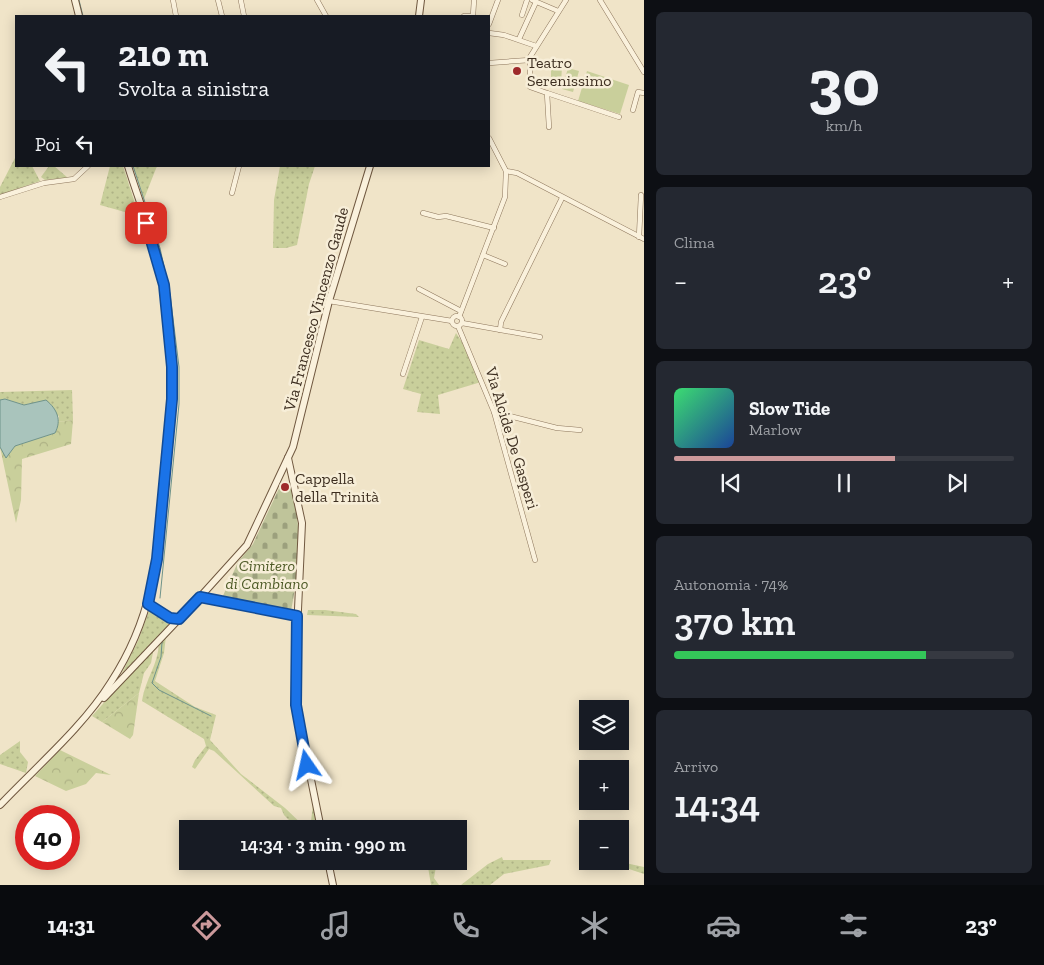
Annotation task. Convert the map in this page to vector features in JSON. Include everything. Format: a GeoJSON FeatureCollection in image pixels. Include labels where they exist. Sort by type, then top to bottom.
{"type":"FeatureCollection","features":[{"type":"Feature","properties":{"kind":"street"},"geometry":{"type":"LineString","coordinates":[[75,0],[79,15]]}},
{"type":"Feature","properties":{"kind":"street"},"geometry":{"type":"LineString","coordinates":[[173,0],[176,15]]}},
{"type":"Feature","properties":{"kind":"street"},"geometry":{"type":"LineString","coordinates":[[218,0],[222,15]]}},
{"type":"Feature","properties":{"kind":"street"},"geometry":{"type":"LineString","coordinates":[[318,0],[326,15]]}},
{"type":"Feature","properties":{"kind":"street"},"geometry":{"type":"LineString","coordinates":[[419,15],[422,0]]}},
{"type":"Feature","properties":{"kind":"street"},"geometry":{"type":"LineString","coordinates":[[473,15],[474,0]]}},
{"type":"Feature","properties":{"kind":"street"},"geometry":{"type":"LineString","coordinates":[[490,21],[498,0]]}},
{"type":"Feature","properties":{"kind":"street"},"geometry":{"type":"LineString","coordinates":[[522,15],[527,0]]}},
{"type":"Feature","properties":{"kind":"street"},"geometry":{"type":"LineString","coordinates":[[566,0],[536,46],[530,60],[530,87],[619,118]]}},
{"type":"Feature","properties":{"kind":"street"},"geometry":{"type":"LineString","coordinates":[[600,0],[644,72]]}},
{"type":"Feature","properties":{"kind":"street"},"geometry":{"type":"LineString","coordinates":[[241,1],[244,15]]}},
{"type":"Feature","properties":{"kind":"street"},"geometry":{"type":"LineString","coordinates":[[519,39],[534,1],[558,10]]}},
{"type":"Feature","properties":{"kind":"street"},"geometry":{"type":"LineString","coordinates":[[490,33],[519,39],[536,46]]}},
{"type":"Feature","properties":{"kind":"street"},"geometry":{"type":"LineString","coordinates":[[490,63],[530,60]]}},
{"type":"Feature","properties":{"kind":"street"},"geometry":{"type":"LineString","coordinates":[[633,110],[638,92],[644,93]]}},
{"type":"Feature","properties":{"kind":"street"},"geometry":{"type":"LineString","coordinates":[[547,93],[549,127]]}},
{"type":"Feature","properties":{"kind":"street"},"geometry":{"type":"LineString","coordinates":[[452,321],[454,317],[459,316],[505,197],[506,170],[490,140]]}},
{"type":"Feature","properties":{"kind":"street"},"geometry":{"type":"LineString","coordinates":[[0,197],[44,183],[74,179],[87,167]]}},
{"type":"Feature","properties":{"kind":"street"},"geometry":{"type":"LineString","coordinates":[[0,805],[96,705],[130,649],[148,604],[157,559],[172,399],[172,367],[164,285],[128,167]]}},
{"type":"Feature","properties":{"kind":"street"},"geometry":{"type":"LineString","coordinates":[[232,193],[239,167]]}},
{"type":"Feature","properties":{"kind":"street","name":"Via Francesco Vincenzo Gaude"},"geometry":{"type":"LineString","coordinates":[[96,705],[200,597],[247,545],[293,447],[329,301],[370,167]]}},
{"type":"Feature","properties":{"kind":"street"},"geometry":{"type":"LineString","coordinates":[[506,170],[517,173],[642,238],[641,195]]}},
{"type":"Feature","properties":{"kind":"street"},"geometry":{"type":"LineString","coordinates":[[500,330],[501,322],[562,198]]}},
{"type":"Feature","properties":{"kind":"street"},"geometry":{"type":"LineString","coordinates":[[424,212],[494,228]]}},
{"type":"Feature","properties":{"kind":"street"},"geometry":{"type":"LineString","coordinates":[[483,255],[505,264]]}},
{"type":"Feature","properties":{"kind":"street"},"geometry":{"type":"LineString","coordinates":[[419,289],[461,311]]}},
{"type":"Feature","properties":{"kind":"street"},"geometry":{"type":"LineString","coordinates":[[329,301],[452,321],[453,324],[540,337]]}},
{"type":"Feature","properties":{"kind":"street","name":"Via Alcide De Gasperi"},"geometry":{"type":"LineString","coordinates":[[459,316],[460,324],[494,412],[535,560]]}},
{"type":"Feature","properties":{"kind":"street"},"geometry":{"type":"LineString","coordinates":[[403,374],[422,317]]}},
{"type":"Feature","properties":{"kind":"street"},"geometry":{"type":"LineString","coordinates":[[494,412],[557,428],[580,430]]}},
{"type":"Feature","properties":{"kind":"street"},"geometry":{"type":"LineString","coordinates":[[288,458],[302,523],[297,616],[296,705],[319,820]]}},
{"type":"Feature","properties":{"kind":"street"},"geometry":{"type":"LineString","coordinates":[[200,597],[297,616]]}},
{"type":"Feature","properties":{"kind":"street"},"geometry":{"type":"LineString","coordinates":[[148,604],[170,618],[179,619]]}},
{"type":"Feature","properties":{"kind":"street"},"geometry":{"type":"LineString","coordinates":[[330,870],[333,885]]}},
{"type":"Feature","properties":{"kind":"green space"},"geometry":{"type":"Polygon","coordinates":[[[551,66],[562,66],[561,84],[551,84],[551,66]]]}},
{"type":"Feature","properties":{"kind":"green space"},"geometry":{"type":"Polygon","coordinates":[[[568,68],[579,71],[573,92],[562,89],[568,68]]]}},
{"type":"Feature","properties":{"kind":"green space"},"geometry":{"type":"Polygon","coordinates":[[[587,71],[629,85],[620,114],[578,101],[587,71]]]}},
{"type":"Feature","properties":{"kind":"green space"},"geometry":{"type":"Polygon","coordinates":[[[15,158],[15,167],[33,167],[40,181],[0,195],[0,187],[15,158]]]}},
{"type":"Feature","properties":{"kind":"green space"},"geometry":{"type":"Polygon","coordinates":[[[48,167],[55,167],[68,178],[45,180],[41,177],[48,167]]]}},
{"type":"Feature","properties":{"kind":"green space"},"geometry":{"type":"Polygon","coordinates":[[[110,167],[123,167],[139,216],[100,205],[110,167]]]}},
{"type":"Feature","properties":{"kind":"green space"},"geometry":{"type":"Polygon","coordinates":[[[133,167],[157,167],[144,199],[133,167]]]}},
{"type":"Feature","properties":{"kind":"green space"},"geometry":{"type":"Polygon","coordinates":[[[280,167],[315,167],[309,184],[297,245],[286,248],[273,248],[274,200],[280,167]]]}},
{"type":"Feature","properties":{"kind":"green space"},"geometry":{"type":"Polygon","coordinates":[[[456,333],[468,351],[481,382],[438,395],[440,414],[417,412],[421,394],[403,389],[419,340],[449,349],[456,333]]]}},
{"type":"Feature","properties":{"kind":"green space"},"geometry":{"type":"Polygon","coordinates":[[[72,390],[73,420],[58,422],[59,416],[31,403],[24,405],[9,400],[0,400],[0,392],[72,390]]]}},
{"type":"Feature","properties":{"kind":"green space"},"geometry":{"type":"Polygon","coordinates":[[[73,420],[71,444],[22,459],[21,500],[16,523],[0,447],[6,457],[15,446],[55,433],[58,422],[73,420]]]}},
{"type":"Feature","properties":{"kind":"green space","name":"Cimitero di Cambiano"},"geometry":{"type":"Polygon","coordinates":[[[282,482],[293,485],[296,501],[298,563],[291,611],[222,598],[238,562],[253,544],[282,482]]]}},
{"type":"Feature","properties":{"kind":"green space"},"geometry":{"type":"Polygon","coordinates":[[[308,610],[356,614],[359,617],[307,615],[308,610]]]}},
{"type":"Feature","properties":{"kind":"green space"},"geometry":{"type":"Polygon","coordinates":[[[149,611],[168,623],[169,628],[122,673],[138,641],[149,611]]]}},
{"type":"Feature","properties":{"kind":"green space"},"geometry":{"type":"Polygon","coordinates":[[[166,636],[164,653],[155,681],[195,707],[216,715],[210,740],[241,774],[298,820],[289,820],[281,808],[274,806],[214,751],[209,749],[195,769],[192,767],[206,746],[204,739],[142,701],[156,658],[159,642],[166,636]]]}},
{"type":"Feature","properties":{"kind":"green space"},"geometry":{"type":"Polygon","coordinates":[[[154,647],[151,663],[144,673],[139,693],[102,722],[92,716],[154,647]]]}},
{"type":"Feature","properties":{"kind":"green space"},"geometry":{"type":"Polygon","coordinates":[[[139,693],[133,735],[130,739],[102,722],[139,693]]]}},
{"type":"Feature","properties":{"kind":"green space"},"geometry":{"type":"Polygon","coordinates":[[[20,741],[20,752],[28,762],[26,773],[0,764],[0,755],[20,741]]]}},
{"type":"Feature","properties":{"kind":"green space"},"geometry":{"type":"Polygon","coordinates":[[[60,750],[111,775],[96,773],[86,784],[66,791],[35,776],[60,750]]]}},
{"type":"Feature","properties":{"kind":"green space"},"geometry":{"type":"Polygon","coordinates":[[[313,805],[316,820],[311,820],[313,805]]]}},
{"type":"Feature","properties":{"kind":"green space"},"geometry":{"type":"Polygon","coordinates":[[[502,857],[503,860],[551,860],[549,865],[504,874],[490,885],[461,885],[488,864],[502,857]]]}},
{"type":"Feature","properties":{"kind":"green space"},"geometry":{"type":"Polygon","coordinates":[[[629,864],[644,867],[644,874],[629,869],[629,864]]]}},
{"type":"Feature","properties":{"kind":"green space"},"geometry":{"type":"Polygon","coordinates":[[[428,870],[435,870],[434,878],[439,885],[431,885],[428,870]]]}},
{"type":"Feature","properties":{"kind":"water"},"geometry":{"type":"Polygon","coordinates":[[[5,399],[24,405],[46,400],[56,411],[58,424],[55,433],[15,446],[6,458],[0,447],[0,400],[5,399]]]}},
{"type":"Feature","properties":{"kind":"waterway"},"geometry":{"type":"LineString","coordinates":[[79,0],[83,15]]}},
{"type":"Feature","properties":{"kind":"waterway"},"geometry":{"type":"LineString","coordinates":[[133,167],[160,248],[170,294],[179,367],[179,404],[160,598]]}},
{"type":"Feature","properties":{"kind":"waterway"},"geometry":{"type":"LineString","coordinates":[[162,642],[161,657],[152,683],[159,690],[211,716]]}},
{"type":"Feature","properties":{"kind":"place","name":"Teatro Serenissimo"},"geometry":{"type":"Point","coordinates":[517,71]}},
{"type":"Feature","properties":{"kind":"place","name":"Cappella della Trinità"},"geometry":{"type":"Point","coordinates":[285,487]}},
{"type":"Feature","properties":{"kind":"route"},"geometry":{"type":"LineString","coordinates":[[146,223],[164,285],[172,367],[172,399],[157,559],[153,587],[148,604],[170,618],[179,619],[200,597],[297,616],[296,705],[307,765]]}}]}
